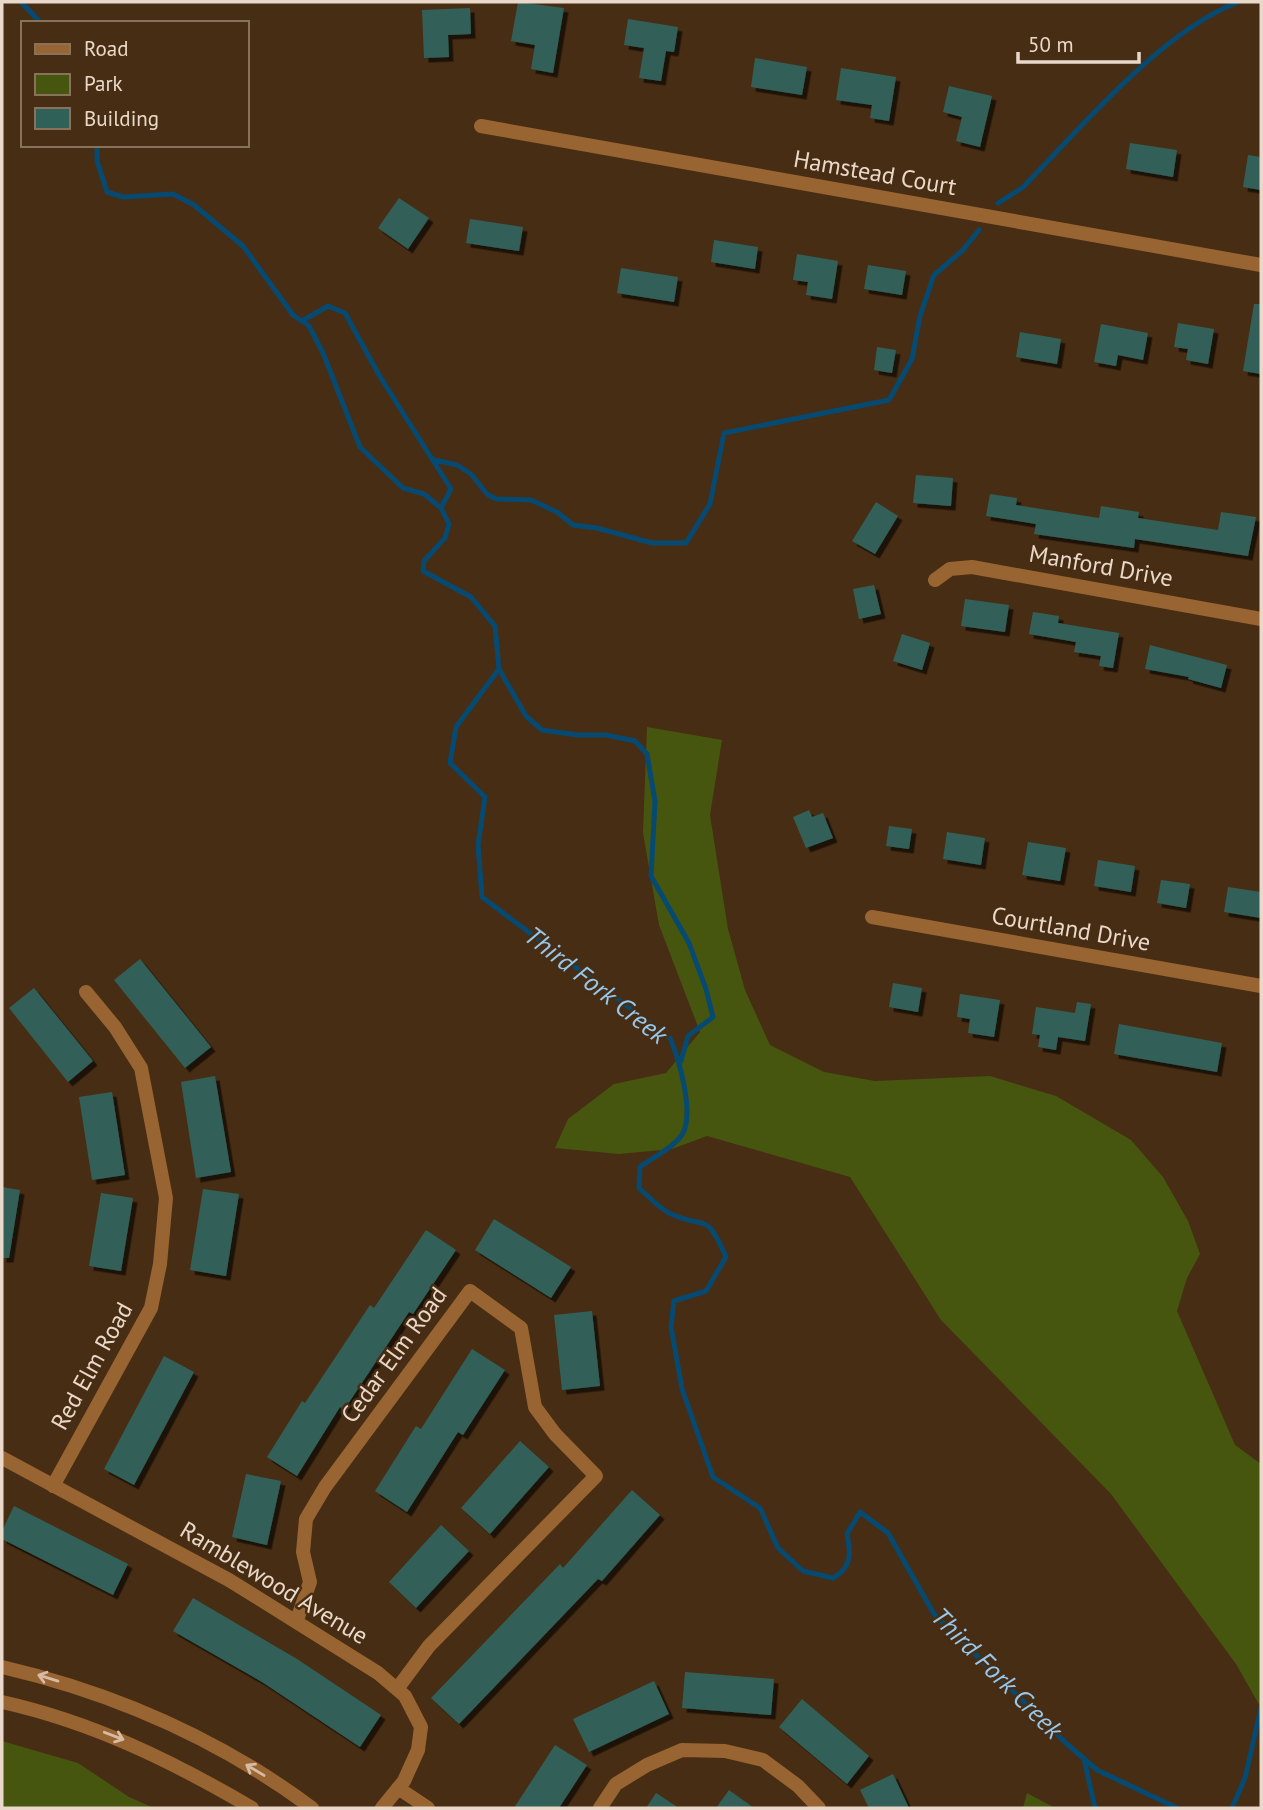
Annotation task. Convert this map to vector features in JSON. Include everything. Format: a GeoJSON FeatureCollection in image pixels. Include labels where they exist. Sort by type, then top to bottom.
{"type":"FeatureCollection","features":[{"type":"Feature","properties":{"kind":"street","name":"Hamstead Court"},"geometry":{"type":"LineString","coordinates":[[481,127],[1261,265]]}},
{"type":"Feature","properties":{"kind":"street","name":"Manford Drive"},"geometry":{"type":"LineString","coordinates":[[935,580],[950,569],[972,567],[1261,619]]}},
{"type":"Feature","properties":{"kind":"street","name":"Courtland Drive"},"geometry":{"type":"LineString","coordinates":[[872,917],[1261,986]]}},
{"type":"Feature","properties":{"kind":"street","name":"Red Elm Road"},"geometry":{"type":"LineString","coordinates":[[53,1486],[151,1308],[160,1264],[166,1198],[141,1068],[115,1027],[86,992]]}},
{"type":"Feature","properties":{"kind":"street","name":"Cedar Elm Road"},"geometry":{"type":"LineString","coordinates":[[297,1620],[310,1582],[303,1552],[306,1519],[325,1486],[470,1291],[521,1328],[535,1407],[555,1434],[596,1476],[429,1646],[397,1689]]}},
{"type":"Feature","properties":{"kind":"street","name":"Ramblewood Avenue"},"geometry":{"type":"LineString","coordinates":[[2,1458],[141,1531],[297,1620],[405,1696],[421,1727],[418,1750],[398,1788],[382,1808]]}},
{"type":"Feature","properties":{"kind":"street"},"geometry":{"type":"LineString","coordinates":[[2,1667],[97,1694],[156,1717],[227,1752],[312,1808]]}},
{"type":"Feature","properties":{"kind":"street"},"geometry":{"type":"LineString","coordinates":[[2,1702],[84,1725],[140,1747],[252,1808]]}},
{"type":"Feature","properties":{"kind":"street"},"geometry":{"type":"LineString","coordinates":[[600,1808],[616,1784],[647,1765],[682,1750],[725,1751],[762,1760],[798,1786],[819,1808]]}},
{"type":"Feature","properties":{"kind":"street"},"geometry":{"type":"LineString","coordinates":[[398,1788],[428,1808]]}},
{"type":"Feature","properties":{"kind":"green space"},"geometry":{"type":"Polygon","coordinates":[[[647,727],[722,740],[710,815],[728,929],[745,990],[770,1045],[824,1072],[875,1081],[990,1076],[1056,1096],[1131,1140],[1163,1177],[1188,1221],[1200,1254],[1187,1278],[1177,1311],[1235,1445],[1261,1464],[1261,1708],[1236,1664],[1111,1494],[941,1320],[850,1177],[707,1136],[672,1149],[619,1154],[555,1148],[568,1119],[614,1084],[666,1073],[700,1032],[659,925],[643,833],[647,727]]]}},
{"type":"Feature","properties":{"kind":"green space"},"geometry":{"type":"Polygon","coordinates":[[[2,1741],[78,1763],[129,1797],[154,1808],[2,1808],[2,1741]]]}},
{"type":"Feature","properties":{"kind":"green space"},"geometry":{"type":"Polygon","coordinates":[[[1027,1793],[1055,1808],[1023,1808],[1027,1793]]]}},
{"type":"Feature","properties":{"kind":"building"},"geometry":{"type":"Polygon","coordinates":[[[518,2],[564,8],[553,73],[531,69],[535,45],[511,41],[518,2]]]}},
{"type":"Feature","properties":{"kind":"building"},"geometry":{"type":"Polygon","coordinates":[[[470,8],[471,34],[448,35],[449,57],[424,58],[422,10],[470,8]]]}},
{"type":"Feature","properties":{"kind":"building"},"geometry":{"type":"Polygon","coordinates":[[[628,19],[678,27],[674,52],[666,51],[661,81],[639,78],[644,48],[624,45],[628,19]]]}},
{"type":"Feature","properties":{"kind":"building"},"geometry":{"type":"Polygon","coordinates":[[[755,58],[807,67],[802,95],[751,87],[755,58]]]}},
{"type":"Feature","properties":{"kind":"building"},"geometry":{"type":"Polygon","coordinates":[[[841,68],[896,77],[889,121],[870,118],[872,105],[836,100],[841,68]]]}},
{"type":"Feature","properties":{"kind":"building"},"geometry":{"type":"Polygon","coordinates":[[[949,86],[992,96],[980,147],[956,141],[962,117],[943,112],[949,86]]]}},
{"type":"Feature","properties":{"kind":"building"},"geometry":{"type":"Polygon","coordinates":[[[1130,143],[1177,150],[1173,177],[1126,169],[1130,143]]]}},
{"type":"Feature","properties":{"kind":"building"},"geometry":{"type":"Polygon","coordinates":[[[1248,155],[1261,157],[1261,190],[1243,187],[1248,155]]]}},
{"type":"Feature","properties":{"kind":"building"},"geometry":{"type":"Polygon","coordinates":[[[399,198],[429,218],[408,249],[378,228],[399,198]]]}},
{"type":"Feature","properties":{"kind":"building"},"geometry":{"type":"Polygon","coordinates":[[[470,219],[523,227],[519,251],[466,243],[470,219]]]}},
{"type":"Feature","properties":{"kind":"building"},"geometry":{"type":"Polygon","coordinates":[[[714,240],[758,247],[755,269],[711,262],[714,240]]]}},
{"type":"Feature","properties":{"kind":"building"},"geometry":{"type":"Polygon","coordinates":[[[797,254],[838,261],[832,299],[806,295],[808,282],[793,280],[797,254]]]}},
{"type":"Feature","properties":{"kind":"building"},"geometry":{"type":"Polygon","coordinates":[[[868,265],[906,271],[902,295],[864,289],[868,265]]]}},
{"type":"Feature","properties":{"kind":"building"},"geometry":{"type":"Polygon","coordinates":[[[621,268],[678,277],[674,302],[617,293],[621,268]]]}},
{"type":"Feature","properties":{"kind":"building"},"geometry":{"type":"Polygon","coordinates":[[[1254,304],[1261,304],[1261,374],[1243,371],[1254,304]]]}},
{"type":"Feature","properties":{"kind":"building"},"geometry":{"type":"Polygon","coordinates":[[[1178,323],[1214,329],[1208,364],[1186,360],[1188,349],[1174,347],[1178,323]]]}},
{"type":"Feature","properties":{"kind":"building"},"geometry":{"type":"Polygon","coordinates":[[[1101,324],[1148,333],[1143,360],[1118,355],[1116,366],[1094,362],[1101,324]]]}},
{"type":"Feature","properties":{"kind":"building"},"geometry":{"type":"Polygon","coordinates":[[[1020,332],[1061,339],[1057,364],[1016,357],[1020,332]]]}},
{"type":"Feature","properties":{"kind":"building"},"geometry":{"type":"Polygon","coordinates":[[[877,347],[896,350],[892,373],[874,370],[877,347]]]}},
{"type":"Feature","properties":{"kind":"building"},"geometry":{"type":"Polygon","coordinates":[[[916,475],[953,478],[951,506],[913,503],[916,475]]]}},
{"type":"Feature","properties":{"kind":"building"},"geometry":{"type":"Polygon","coordinates":[[[990,494],[1017,498],[1016,505],[1099,518],[1101,506],[1139,512],[1138,518],[1218,530],[1221,512],[1256,517],[1248,556],[1135,539],[1134,548],[1034,534],[1036,524],[986,516],[990,494]]]}},
{"type":"Feature","properties":{"kind":"building"},"geometry":{"type":"Polygon","coordinates":[[[876,502],[898,516],[875,554],[852,541],[876,502]]]}},
{"type":"Feature","properties":{"kind":"building"},"geometry":{"type":"Polygon","coordinates":[[[874,585],[881,614],[859,619],[853,589],[874,585]]]}},
{"type":"Feature","properties":{"kind":"building"},"geometry":{"type":"Polygon","coordinates":[[[965,599],[1009,605],[1005,632],[961,626],[965,599]]]}},
{"type":"Feature","properties":{"kind":"building"},"geometry":{"type":"Polygon","coordinates":[[[1033,612],[1059,616],[1058,623],[1119,633],[1113,668],[1099,666],[1101,656],[1074,652],[1076,642],[1029,634],[1033,612]]]}},
{"type":"Feature","properties":{"kind":"building"},"geometry":{"type":"Polygon","coordinates":[[[902,634],[930,643],[922,670],[893,661],[902,634]]]}},
{"type":"Feature","properties":{"kind":"building"},"geometry":{"type":"Polygon","coordinates":[[[1150,645],[1227,665],[1221,688],[1188,679],[1189,677],[1145,669],[1150,645]]]}},
{"type":"Feature","properties":{"kind":"building"},"geometry":{"type":"Polygon","coordinates":[[[809,810],[812,817],[823,813],[833,838],[806,848],[793,817],[809,810]]]}},
{"type":"Feature","properties":{"kind":"building"},"geometry":{"type":"Polygon","coordinates":[[[889,826],[912,829],[909,849],[886,846],[889,826]]]}},
{"type":"Feature","properties":{"kind":"building"},"geometry":{"type":"Polygon","coordinates":[[[947,832],[985,838],[981,865],[943,859],[947,832]]]}},
{"type":"Feature","properties":{"kind":"building"},"geometry":{"type":"Polygon","coordinates":[[[1028,842],[1066,848],[1060,881],[1022,875],[1028,842]]]}},
{"type":"Feature","properties":{"kind":"building"},"geometry":{"type":"Polygon","coordinates":[[[1098,860],[1135,866],[1131,892],[1094,886],[1098,860]]]}},
{"type":"Feature","properties":{"kind":"building"},"geometry":{"type":"Polygon","coordinates":[[[1161,880],[1190,884],[1186,908],[1157,903],[1161,880]]]}},
{"type":"Feature","properties":{"kind":"building"},"geometry":{"type":"Polygon","coordinates":[[[1228,887],[1261,892],[1261,918],[1224,912],[1228,887]]]}},
{"type":"Feature","properties":{"kind":"building"},"geometry":{"type":"Polygon","coordinates":[[[140,959],[211,1047],[185,1068],[114,980],[140,959]]]}},
{"type":"Feature","properties":{"kind":"building"},"geometry":{"type":"Polygon","coordinates":[[[893,983],[922,988],[918,1012],[889,1007],[893,983]]]}},
{"type":"Feature","properties":{"kind":"building"},"geometry":{"type":"Polygon","coordinates":[[[34,988],[93,1061],[68,1082],[9,1008],[34,988]]]}},
{"type":"Feature","properties":{"kind":"building"},"geometry":{"type":"Polygon","coordinates":[[[960,994],[1000,1000],[994,1037],[968,1033],[970,1019],[957,1017],[960,994]]]}},
{"type":"Feature","properties":{"kind":"building"},"geometry":{"type":"Polygon","coordinates":[[[1077,1002],[1091,1004],[1085,1041],[1058,1037],[1056,1050],[1038,1047],[1040,1035],[1032,1034],[1036,1007],[1075,1013],[1077,1002]]]}},
{"type":"Feature","properties":{"kind":"building"},"geometry":{"type":"Polygon","coordinates":[[[1119,1024],[1222,1043],[1217,1072],[1114,1054],[1119,1024]]]}},
{"type":"Feature","properties":{"kind":"building"},"geometry":{"type":"Polygon","coordinates":[[[215,1076],[231,1172],[196,1178],[181,1082],[215,1076]]]}},
{"type":"Feature","properties":{"kind":"building"},"geometry":{"type":"Polygon","coordinates":[[[112,1092],[125,1175],[92,1180],[79,1097],[112,1092]]]}},
{"type":"Feature","properties":{"kind":"building"},"geometry":{"type":"Polygon","coordinates":[[[2,1187],[20,1190],[9,1258],[2,1258],[2,1187]]]}},
{"type":"Feature","properties":{"kind":"building"},"geometry":{"type":"Polygon","coordinates":[[[203,1189],[239,1194],[226,1276],[190,1270],[203,1189]]]}},
{"type":"Feature","properties":{"kind":"building"},"geometry":{"type":"Polygon","coordinates":[[[101,1193],[133,1198],[121,1271],[89,1266],[101,1193]]]}},
{"type":"Feature","properties":{"kind":"building"},"geometry":{"type":"Polygon","coordinates":[[[494,1219],[571,1267],[551,1298],[475,1250],[494,1219]]]}},
{"type":"Feature","properties":{"kind":"building"},"geometry":{"type":"Polygon","coordinates":[[[426,1230],[456,1250],[413,1314],[409,1312],[344,1410],[340,1407],[297,1476],[267,1457],[302,1401],[305,1403],[370,1305],[374,1308],[426,1230]]]}},
{"type":"Feature","properties":{"kind":"building"},"geometry":{"type":"Polygon","coordinates":[[[592,1311],[600,1386],[562,1390],[554,1315],[592,1311]]]}},
{"type":"Feature","properties":{"kind":"building"},"geometry":{"type":"Polygon","coordinates":[[[472,1349],[505,1370],[463,1435],[458,1432],[407,1512],[375,1491],[416,1426],[421,1429],[472,1349]]]}},
{"type":"Feature","properties":{"kind":"building"},"geometry":{"type":"Polygon","coordinates":[[[164,1356],[194,1372],[134,1485],[104,1469],[164,1356]]]}},
{"type":"Feature","properties":{"kind":"building"},"geometry":{"type":"Polygon","coordinates":[[[520,1441],[549,1467],[490,1534],[461,1508],[520,1441]]]}},
{"type":"Feature","properties":{"kind":"building"},"geometry":{"type":"Polygon","coordinates":[[[246,1474],[281,1481],[267,1545],[232,1537],[246,1474]]]}},
{"type":"Feature","properties":{"kind":"building"},"geometry":{"type":"Polygon","coordinates":[[[632,1490],[660,1515],[602,1581],[598,1579],[459,1724],[431,1698],[560,1564],[563,1568],[632,1490]]]}},
{"type":"Feature","properties":{"kind":"building"},"geometry":{"type":"Polygon","coordinates":[[[14,1506],[128,1564],[113,1595],[2,1539],[2,1531],[14,1506]]]}},
{"type":"Feature","properties":{"kind":"building"},"geometry":{"type":"Polygon","coordinates":[[[441,1525],[469,1551],[416,1608],[389,1582],[441,1525]]]}},
{"type":"Feature","properties":{"kind":"building"},"geometry":{"type":"Polygon","coordinates":[[[193,1598],[297,1659],[381,1715],[360,1747],[262,1682],[173,1631],[193,1598]]]}},
{"type":"Feature","properties":{"kind":"building"},"geometry":{"type":"Polygon","coordinates":[[[685,1672],[774,1679],[771,1715],[682,1708],[685,1672]]]}},
{"type":"Feature","properties":{"kind":"building"},"geometry":{"type":"Polygon","coordinates":[[[654,1681],[669,1714],[589,1752],[573,1719],[654,1681]]]}},
{"type":"Feature","properties":{"kind":"building"},"geometry":{"type":"Polygon","coordinates":[[[802,1699],[869,1756],[847,1784],[779,1727],[802,1699]]]}},
{"type":"Feature","properties":{"kind":"building"},"geometry":{"type":"Polygon","coordinates":[[[555,1745],[587,1765],[559,1808],[514,1808],[555,1745]]]}},
{"type":"Feature","properties":{"kind":"building"},"geometry":{"type":"Polygon","coordinates":[[[893,1774],[909,1808],[869,1808],[860,1790],[893,1774]]]}},
{"type":"Feature","properties":{"kind":"building"},"geometry":{"type":"Polygon","coordinates":[[[729,1790],[754,1808],[716,1808],[729,1790]]]}},
{"type":"Feature","properties":{"kind":"building"},"geometry":{"type":"Polygon","coordinates":[[[656,1793],[679,1808],[646,1808],[656,1793]]]}},
{"type":"Feature","properties":{"kind":"waterway","name":"Third Fork Creek"},"geometry":{"type":"LineString","coordinates":[[21,2],[39,21]]}},
{"type":"Feature","properties":{"kind":"waterway"},"geometry":{"type":"LineString","coordinates":[[998,203],[1022,188],[1095,111],[1150,59],[1208,16],[1238,2]]}},
{"type":"Feature","properties":{"kind":"waterway","name":"Third Fork Creek"},"geometry":{"type":"LineString","coordinates":[[97,147],[97,161],[107,192],[123,197],[173,194],[194,205],[243,246],[293,315],[309,326],[323,353],[360,447],[403,488],[424,494],[441,508],[449,524],[445,538],[424,561],[423,571],[471,597],[495,626],[499,669],[526,716],[542,730],[578,735],[606,735],[635,741],[647,754],[655,801],[651,876],[689,943],[713,1017],[688,1036],[681,1061]]}},
{"type":"Feature","properties":{"kind":"waterway"},"geometry":{"type":"LineString","coordinates":[[435,460],[457,465],[471,474],[487,494],[496,499],[531,500],[557,512],[573,525],[597,528],[652,543],[686,543],[710,504],[724,433],[889,400],[912,359],[920,316],[934,275],[962,251],[979,230]]}},
{"type":"Feature","properties":{"kind":"waterway"},"geometry":{"type":"LineString","coordinates":[[302,321],[328,306],[345,313],[379,375],[451,489],[441,508]]}},
{"type":"Feature","properties":{"kind":"waterway","name":"Third Fork Creek"},"geometry":{"type":"LineString","coordinates":[[499,669],[456,727],[450,763],[485,797],[478,845],[482,897],[670,1038],[684,1085],[686,1123],[683,1133],[675,1143],[640,1167],[639,1188],[669,1213],[709,1227],[726,1257],[706,1291],[674,1301],[671,1327],[682,1389],[713,1477],[760,1508],[778,1548],[803,1571],[833,1578],[844,1569],[849,1559],[847,1534],[860,1512],[888,1533],[934,1614],[1067,1744],[1097,1770],[1177,1808]]}},
{"type":"Feature","properties":{"kind":"waterway"},"geometry":{"type":"LineString","coordinates":[[1232,1808],[1245,1778],[1261,1708]]}},
{"type":"Feature","properties":{"kind":"waterway"},"geometry":{"type":"LineString","coordinates":[[1084,1759],[1095,1808]]}}]}
